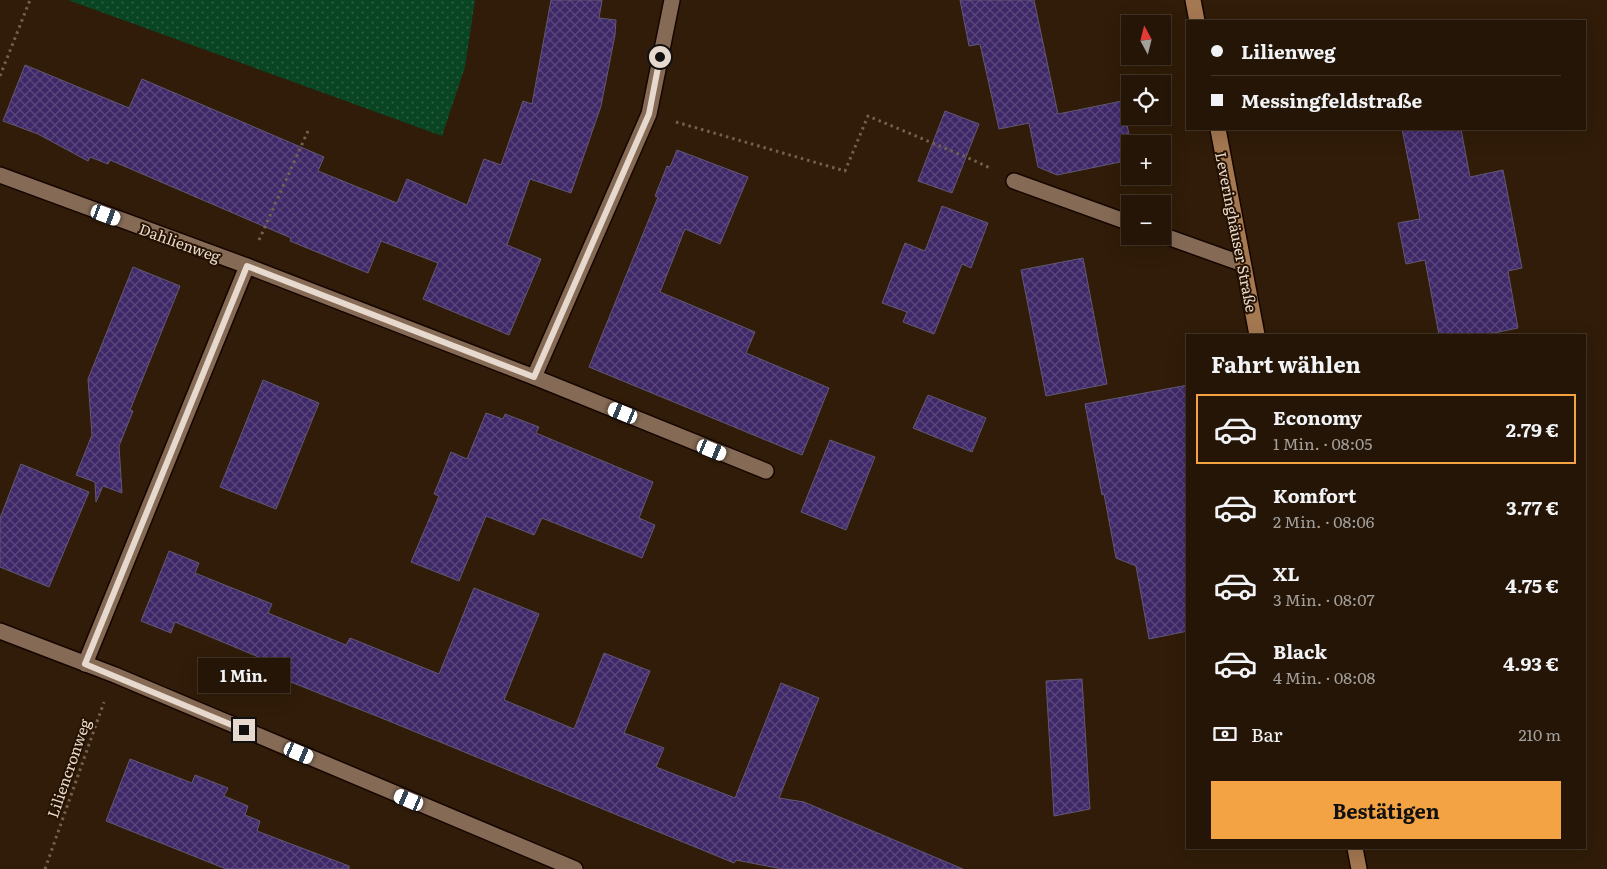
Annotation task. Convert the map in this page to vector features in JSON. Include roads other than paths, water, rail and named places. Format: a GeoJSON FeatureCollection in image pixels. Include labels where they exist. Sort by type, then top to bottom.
{"type":"FeatureCollection","features":[{"type":"Feature","properties":{"kind":"main road"},"geometry":{"type":"LineString","coordinates":[[1193,0],[1197,20]]}},
{"type":"Feature","properties":{"kind":"main road","name":"Leveringhäuser Straße"},"geometry":{"type":"LineString","coordinates":[[1218,130],[1257,334]]}},
{"type":"Feature","properties":{"kind":"main road"},"geometry":{"type":"LineString","coordinates":[[1355,849],[1359,869]]}},
{"type":"Feature","properties":{"kind":"street"},"geometry":{"type":"LineString","coordinates":[[534,377],[649,114],[672,0]]}},
{"type":"Feature","properties":{"kind":"street","name":"Dahlienweg"},"geometry":{"type":"LineString","coordinates":[[0,175],[247,266],[534,377],[766,471]]}},
{"type":"Feature","properties":{"kind":"street"},"geometry":{"type":"LineString","coordinates":[[1014,181],[1121,220]]}},
{"type":"Feature","properties":{"kind":"street"},"geometry":{"type":"LineString","coordinates":[[1171,238],[1244,264]]}},
{"type":"Feature","properties":{"kind":"street"},"geometry":{"type":"LineString","coordinates":[[85,664],[247,266]]}},
{"type":"Feature","properties":{"kind":"street"},"geometry":{"type":"LineString","coordinates":[[0,630],[115,675],[575,869]]}}]}
